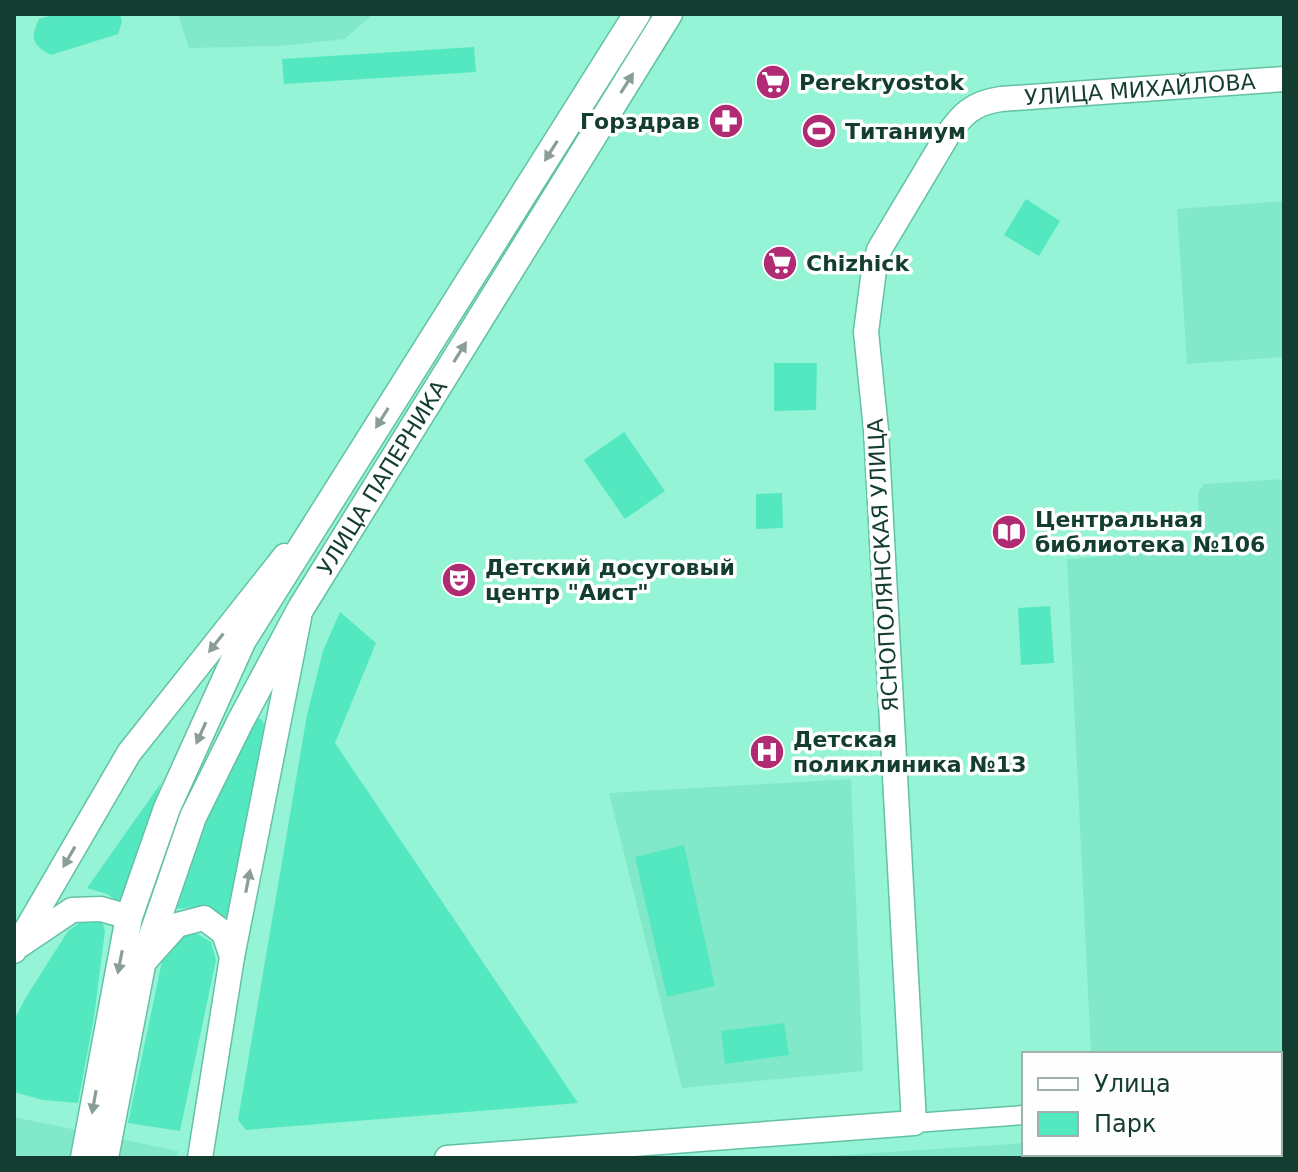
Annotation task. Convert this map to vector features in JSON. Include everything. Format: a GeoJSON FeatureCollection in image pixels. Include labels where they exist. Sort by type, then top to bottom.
{"type":"FeatureCollection","features":[{"type":"Feature","properties":{"kind":"main road","name":"УЛИЦА ПАПЕРНИКА"},"geometry":{"type":"LineString","coordinates":[[114,1046],[129,917],[167,808],[243,640],[637,14]]}},
{"type":"Feature","properties":{"kind":"main road","name":"УЛИЦА ПАПЕРНИКА"},"geometry":{"type":"LineString","coordinates":[[114,1046],[193,817],[301,608],[669,14]]}},
{"type":"Feature","properties":{"kind":"main road"},"geometry":{"type":"LineString","coordinates":[[84,1158],[114,1046]]}},
{"type":"Feature","properties":{"kind":"main road"},"geometry":{"type":"LineString","coordinates":[[105,1158],[114,1046]]}},
{"type":"Feature","properties":{"kind":"street","name":"УЛИЦА МИХАЙЛОВА"},"geometry":{"type":"LineString","coordinates":[[994,100],[1284,79]]}},
{"type":"Feature","properties":{"kind":"street","name":"ЯСНОПОЛЯНСКАЯ УЛИЦА"},"geometry":{"type":"LineString","coordinates":[[914,1123],[876,430],[866,332],[879,250],[957,121],[980,103],[994,100]]}},
{"type":"Feature","properties":{"kind":"street"},"geometry":{"type":"LineString","coordinates":[[14,950],[129,753],[334,494]]}},
{"type":"Feature","properties":{"kind":"street"},"geometry":{"type":"LineString","coordinates":[[200,1158],[232,957],[301,608]]}},
{"type":"Feature","properties":{"kind":"street"},"geometry":{"type":"LineString","coordinates":[[14,950],[72,910],[101,909],[129,917]]}},
{"type":"Feature","properties":{"kind":"street","name":"УЛИЦА ПАПЕРНИКА"},"geometry":{"type":"LineString","coordinates":[[142,965],[177,925],[204,918],[224,933],[232,957]]}},
{"type":"Feature","properties":{"kind":"street"},"geometry":{"type":"LineString","coordinates":[[447,1158],[1022,1115]]}},
{"type":"Feature","properties":{"kind":"shaded area"},"geometry":{"type":"Polygon","coordinates":[[[178,14],[373,14],[345,39],[281,46],[189,48],[178,14]]]}},
{"type":"Feature","properties":{"kind":"shaded area"},"geometry":{"type":"Polygon","coordinates":[[[1284,201],[1284,357],[1187,364],[1177,209],[1284,201]]]}},
{"type":"Feature","properties":{"kind":"shaded area"},"geometry":{"type":"Polygon","coordinates":[[[1284,479],[1284,1066],[1282,1052],[1091,1052],[1067,559],[1201,549],[1198,493],[1204,484],[1284,479]]]}},
{"type":"Feature","properties":{"kind":"shaded area"},"geometry":{"type":"Polygon","coordinates":[[[851,779],[863,1071],[682,1088],[609,793],[851,779]]]}},
{"type":"Feature","properties":{"kind":"shaded area"},"geometry":{"type":"Polygon","coordinates":[[[14,1117],[178,1151],[177,1158],[14,1158],[14,1117]]]}},
{"type":"Feature","properties":{"kind":"shaded area"},"geometry":{"type":"Polygon","coordinates":[[[1284,1126],[1284,1158],[800,1158],[1022,1143],[1022,1156],[1282,1156],[1284,1126]]]}},
{"type":"Feature","properties":{"kind":"green space"},"geometry":{"type":"Polygon","coordinates":[[[55,14],[120,14],[122,22],[118,34],[51,55],[36,44],[34,31],[39,19],[55,14]]]}},
{"type":"Feature","properties":{"kind":"green space"},"geometry":{"type":"Polygon","coordinates":[[[474,47],[476,72],[284,84],[282,59],[474,47]]]}},
{"type":"Feature","properties":{"kind":"green space"},"geometry":{"type":"Polygon","coordinates":[[[1026,199],[1060,221],[1039,256],[1004,235],[1026,199]]]}},
{"type":"Feature","properties":{"kind":"green space"},"geometry":{"type":"Polygon","coordinates":[[[774,363],[817,363],[816,410],[774,411],[774,363]]]}},
{"type":"Feature","properties":{"kind":"green space"},"geometry":{"type":"Polygon","coordinates":[[[624,432],[665,491],[625,519],[584,460],[624,432]]]}},
{"type":"Feature","properties":{"kind":"green space"},"geometry":{"type":"Polygon","coordinates":[[[782,493],[783,528],[756,529],[756,494],[782,493]]]}},
{"type":"Feature","properties":{"kind":"green space"},"geometry":{"type":"Polygon","coordinates":[[[1050,606],[1054,663],[1021,665],[1018,608],[1050,606]]]}},
{"type":"Feature","properties":{"kind":"green space"},"geometry":{"type":"Polygon","coordinates":[[[340,612],[376,643],[335,743],[578,1103],[246,1130],[238,1120],[307,715],[323,651],[340,612]]]}},
{"type":"Feature","properties":{"kind":"green space"},"geometry":{"type":"Polygon","coordinates":[[[256,717],[262,720],[265,728],[229,924],[205,909],[177,909],[204,817],[256,717]]]}},
{"type":"Feature","properties":{"kind":"green space"},"geometry":{"type":"Polygon","coordinates":[[[161,783],[120,903],[107,894],[87,888],[161,783]]]}},
{"type":"Feature","properties":{"kind":"green space"},"geometry":{"type":"Polygon","coordinates":[[[684,845],[715,986],[667,997],[635,857],[684,845]]]}},
{"type":"Feature","properties":{"kind":"green space"},"geometry":{"type":"Polygon","coordinates":[[[101,918],[105,931],[94,1017],[78,1103],[43,1100],[14,1092],[14,1020],[68,931],[85,919],[101,918]]]}},
{"type":"Feature","properties":{"kind":"green space"},"geometry":{"type":"Polygon","coordinates":[[[196,933],[211,942],[216,960],[180,1131],[128,1123],[165,947],[180,934],[196,933]]]}},
{"type":"Feature","properties":{"kind":"green space"},"geometry":{"type":"Polygon","coordinates":[[[784,1023],[789,1055],[725,1064],[721,1031],[784,1023]]]}},
{"type":"Feature","properties":{"kind":"place","name":"Perekryostok"},"geometry":{"type":"Point","coordinates":[773,82]}},
{"type":"Feature","properties":{"kind":"place","name":"Горздрав"},"geometry":{"type":"Point","coordinates":[726,121]}},
{"type":"Feature","properties":{"kind":"place","name":"Титаниум"},"geometry":{"type":"Point","coordinates":[819,131]}},
{"type":"Feature","properties":{"kind":"place","name":"Chizhick"},"geometry":{"type":"Point","coordinates":[780,263]}},
{"type":"Feature","properties":{"kind":"place","name":"Центральная библиотека №106"},"geometry":{"type":"Point","coordinates":[1009,532]}},
{"type":"Feature","properties":{"kind":"place","name":"Детский досуговый центр \"Аист\""},"geometry":{"type":"Point","coordinates":[459,580]}},
{"type":"Feature","properties":{"kind":"place","name":"Детская поликлиника №13"},"geometry":{"type":"Point","coordinates":[767,752]}}]}
